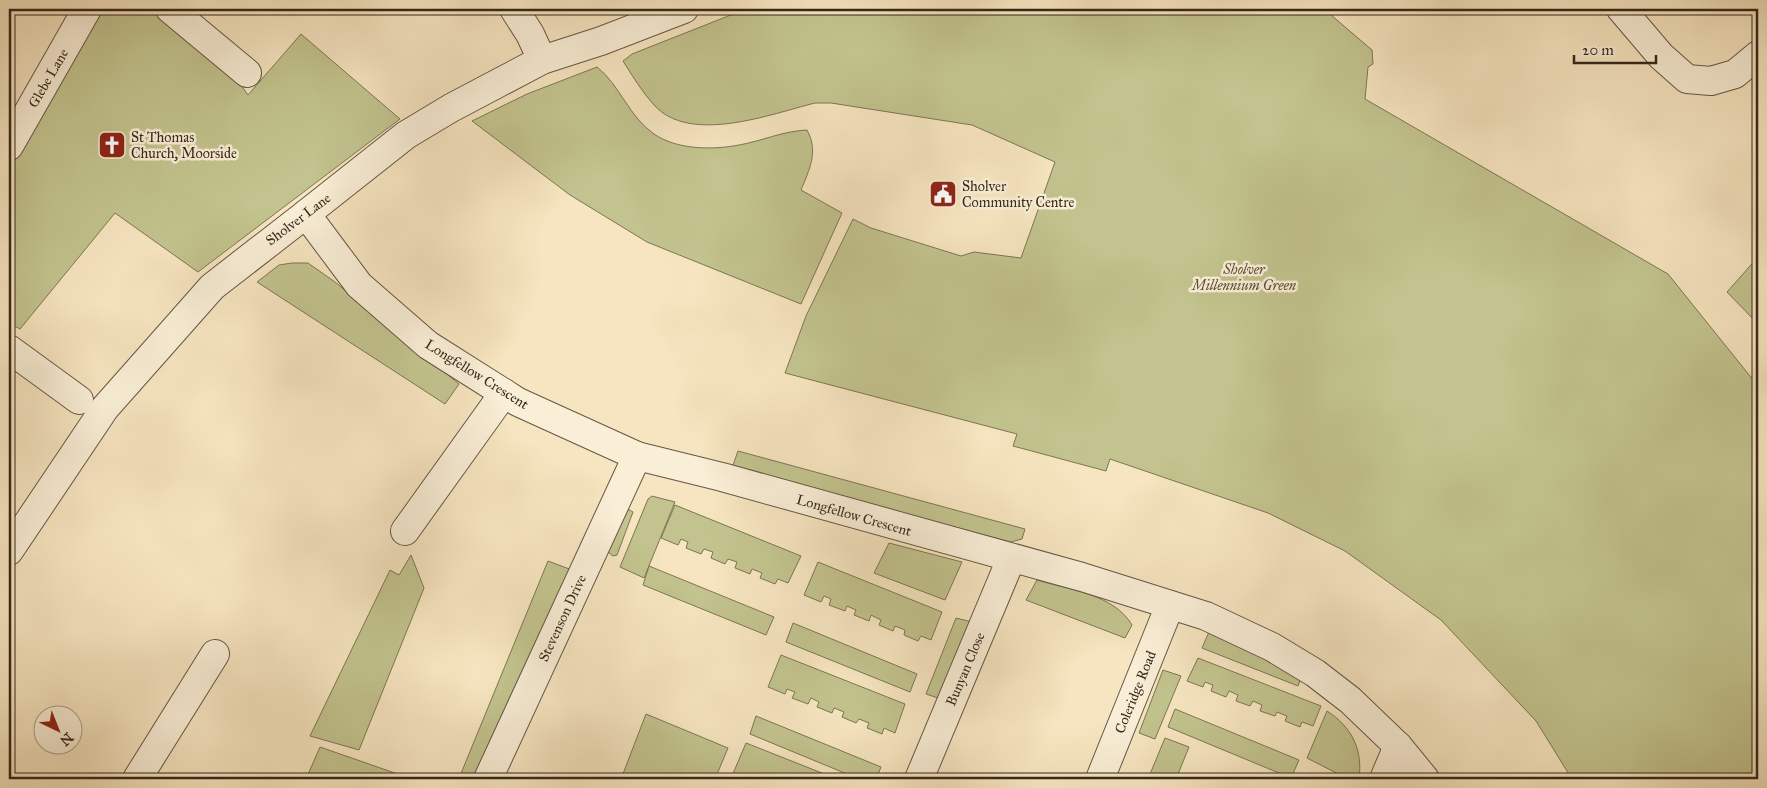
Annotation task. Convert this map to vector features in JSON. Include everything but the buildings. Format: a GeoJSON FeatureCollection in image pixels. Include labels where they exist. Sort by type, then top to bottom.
{"type":"FeatureCollection","features":[{"type":"Feature","properties":{"kind":"street","name":"Glebe Lane"},"geometry":{"type":"LineString","coordinates":[[9,146],[87,9]]}},
{"type":"Feature","properties":{"kind":"street"},"geometry":{"type":"LineString","coordinates":[[170,9],[247,73]]}},
{"type":"Feature","properties":{"kind":"street"},"geometry":{"type":"LineString","coordinates":[[514,9],[530,34],[542,60]]}},
{"type":"Feature","properties":{"kind":"street","name":"Sholver Lane"},"geometry":{"type":"LineString","coordinates":[[9,551],[111,401],[212,288],[406,135],[451,108],[542,60],[602,41],[684,9]]}},
{"type":"Feature","properties":{"kind":"street"},"geometry":{"type":"LineString","coordinates":[[1621,9],[1661,56],[1687,79],[1711,81],[1735,74],[1758,55]]}},
{"type":"Feature","properties":{"kind":"street","name":"Longfellow Crescent"},"geometry":{"type":"LineString","coordinates":[[306,214],[359,285],[428,345],[518,402],[637,456],[722,477],[1011,559],[1082,577],[1206,616],[1281,652],[1350,700],[1398,746],[1425,779]]}},
{"type":"Feature","properties":{"kind":"street"},"geometry":{"type":"LineString","coordinates":[[9,349],[79,400]]}},
{"type":"Feature","properties":{"kind":"street"},"geometry":{"type":"LineString","coordinates":[[405,531],[504,393]]}},
{"type":"Feature","properties":{"kind":"street","name":"Stevenson Drive"},"geometry":{"type":"LineString","coordinates":[[488,779],[637,456]]}},
{"type":"Feature","properties":{"kind":"street","name":"Bunyan Close"},"geometry":{"type":"LineString","coordinates":[[919,779],[1011,559]]}},
{"type":"Feature","properties":{"kind":"street","name":"Coleridge Road"},"geometry":{"type":"LineString","coordinates":[[1100,779],[1170,605]]}},
{"type":"Feature","properties":{"kind":"street"},"geometry":{"type":"LineString","coordinates":[[137,779],[215,654]]}},
{"type":"Feature","properties":{"kind":"street"},"geometry":{"type":"LineString","coordinates":[[1384,779],[1398,746]]}},
{"type":"Feature","properties":{"kind":"green space"},"geometry":{"type":"Polygon","coordinates":[[[101,9],[151,9],[240,84],[248,95],[301,34],[400,119],[198,272],[115,213],[20,329],[9,323],[9,161],[101,9]]]}},
{"type":"Feature","properties":{"kind":"green space","name":"Sholver Millennium Green"},"geometry":{"type":"Polygon","coordinates":[[[746,9],[1324,9],[1372,50],[1373,64],[1368,67],[1365,99],[1668,274],[1758,386],[1758,779],[1572,779],[1536,721],[1441,620],[1345,551],[1268,513],[1110,459],[1106,471],[1013,446],[1017,434],[785,373],[806,316],[853,219],[871,228],[961,256],[974,252],[1021,258],[1055,162],[972,125],[831,103],[815,103],[776,114],[731,123],[709,125],[688,123],[669,117],[654,105],[623,61],[632,54],[746,9]]]}},
{"type":"Feature","properties":{"kind":"green space"},"geometry":{"type":"Polygon","coordinates":[[[597,67],[605,74],[645,127],[654,134],[673,143],[707,148],[729,147],[789,132],[807,130],[811,138],[812,161],[801,190],[842,213],[801,304],[647,242],[570,195],[472,121],[527,94],[597,67]]]}},
{"type":"Feature","properties":{"kind":"green space"},"geometry":{"type":"Polygon","coordinates":[[[1758,257],[1758,324],[1727,292],[1758,257]]]}},
{"type":"Feature","properties":{"kind":"green space"},"geometry":{"type":"Polygon","coordinates":[[[308,263],[335,282],[459,384],[445,404],[257,282],[279,265],[308,263]]]}},
{"type":"Feature","properties":{"kind":"green space"},"geometry":{"type":"Polygon","coordinates":[[[738,451],[1025,529],[1022,539],[1011,542],[732,468],[738,451]]]}},
{"type":"Feature","properties":{"kind":"green space"},"geometry":{"type":"Polygon","coordinates":[[[652,496],[675,502],[644,578],[620,567],[648,499],[652,496]]]}},
{"type":"Feature","properties":{"kind":"green space"},"geometry":{"type":"Polygon","coordinates":[[[675,505],[801,556],[788,583],[778,579],[775,584],[760,578],[762,573],[752,569],[750,574],[735,568],[737,562],[728,559],[725,564],[711,558],[713,552],[704,549],[701,554],[686,548],[688,542],[681,539],[678,545],[661,538],[675,505]]]}},
{"type":"Feature","properties":{"kind":"green space"},"geometry":{"type":"Polygon","coordinates":[[[628,509],[633,512],[617,555],[613,556],[608,552],[628,509]]]}},
{"type":"Feature","properties":{"kind":"green space"},"geometry":{"type":"Polygon","coordinates":[[[889,543],[962,562],[945,600],[874,573],[889,543]]]}},
{"type":"Feature","properties":{"kind":"green space"},"geometry":{"type":"Polygon","coordinates":[[[411,555],[424,588],[359,750],[310,736],[390,570],[399,575],[411,555]]]}},
{"type":"Feature","properties":{"kind":"green space"},"geometry":{"type":"Polygon","coordinates":[[[548,561],[572,570],[475,779],[460,776],[548,561]]]}},
{"type":"Feature","properties":{"kind":"green space"},"geometry":{"type":"Polygon","coordinates":[[[818,562],[942,612],[931,640],[921,636],[918,641],[904,635],[905,630],[895,626],[893,631],[879,625],[881,620],[871,615],[869,621],[854,615],[856,610],[847,606],[845,611],[829,605],[831,599],[824,596],[821,602],[804,595],[818,562]]]}},
{"type":"Feature","properties":{"kind":"green space"},"geometry":{"type":"Polygon","coordinates":[[[649,566],[774,617],[766,635],[643,585],[649,566]]]}},
{"type":"Feature","properties":{"kind":"green space"},"geometry":{"type":"Polygon","coordinates":[[[1037,580],[1076,590],[1114,606],[1132,625],[1125,638],[1026,600],[1037,580]]]}},
{"type":"Feature","properties":{"kind":"green space"},"geometry":{"type":"Polygon","coordinates":[[[956,618],[972,622],[941,699],[926,694],[956,618]]]}},
{"type":"Feature","properties":{"kind":"green space"},"geometry":{"type":"Polygon","coordinates":[[[793,623],[917,674],[910,692],[786,642],[793,623]]]}},
{"type":"Feature","properties":{"kind":"green space"},"geometry":{"type":"Polygon","coordinates":[[[1209,632],[1225,635],[1301,678],[1298,686],[1202,648],[1209,632]]]}},
{"type":"Feature","properties":{"kind":"green space"},"geometry":{"type":"Polygon","coordinates":[[[781,655],[905,704],[895,733],[884,728],[882,734],[867,728],[869,723],[859,719],[856,723],[842,717],[844,712],[834,708],[832,713],[817,707],[819,702],[811,698],[808,704],[792,698],[795,692],[787,689],[785,694],[768,687],[781,655]]]}},
{"type":"Feature","properties":{"kind":"green space"},"geometry":{"type":"Polygon","coordinates":[[[1198,658],[1321,706],[1313,726],[1302,722],[1300,727],[1285,721],[1287,716],[1277,712],[1275,716],[1260,711],[1262,705],[1253,701],[1250,706],[1236,701],[1238,695],[1229,691],[1226,697],[1211,691],[1213,685],[1205,682],[1203,687],[1187,681],[1198,658]]]}},
{"type":"Feature","properties":{"kind":"green space"},"geometry":{"type":"Polygon","coordinates":[[[1163,670],[1181,676],[1155,739],[1139,733],[1163,670]]]}},
{"type":"Feature","properties":{"kind":"green space"},"geometry":{"type":"Polygon","coordinates":[[[1175,709],[1299,760],[1291,778],[1168,727],[1175,709]]]}},
{"type":"Feature","properties":{"kind":"green space"},"geometry":{"type":"Polygon","coordinates":[[[1327,711],[1343,724],[1354,740],[1359,758],[1359,779],[1348,779],[1307,758],[1327,711]]]}},
{"type":"Feature","properties":{"kind":"green space"},"geometry":{"type":"Polygon","coordinates":[[[646,714],[728,748],[715,779],[621,779],[646,714]]]}},
{"type":"Feature","properties":{"kind":"green space"},"geometry":{"type":"Polygon","coordinates":[[[756,716],[881,767],[876,779],[859,779],[750,734],[756,716]]]}},
{"type":"Feature","properties":{"kind":"green space"},"geometry":{"type":"Polygon","coordinates":[[[1165,738],[1189,747],[1176,779],[1148,779],[1165,738]]]}},
{"type":"Feature","properties":{"kind":"green space"},"geometry":{"type":"Polygon","coordinates":[[[746,743],[837,779],[757,779],[752,777],[751,779],[741,779],[732,776],[746,743]]]}},
{"type":"Feature","properties":{"kind":"green space"},"geometry":{"type":"Polygon","coordinates":[[[320,747],[412,779],[306,779],[320,747]]]}},
{"type":"Feature","properties":{"kind":"place","name":"St Thomas Church, Moorside"},"geometry":{"type":"Point","coordinates":[112,145]}},
{"type":"Feature","properties":{"kind":"place","name":"Sholver Community Centre"},"geometry":{"type":"Point","coordinates":[943,194]}}]}
